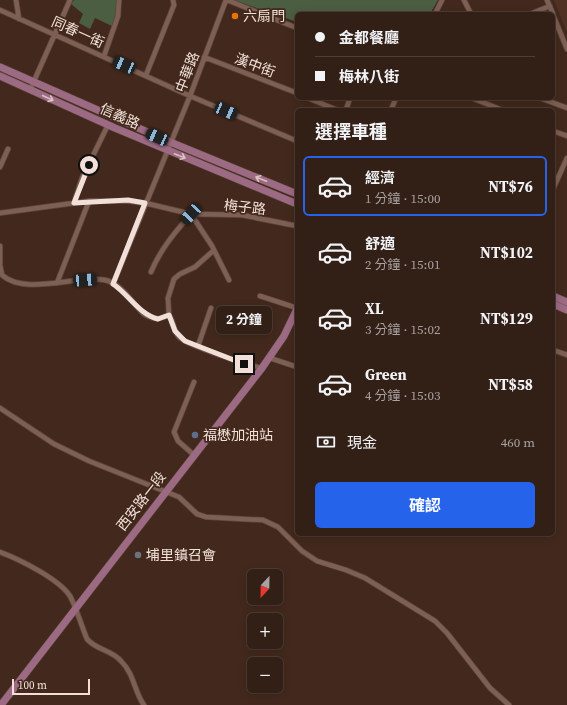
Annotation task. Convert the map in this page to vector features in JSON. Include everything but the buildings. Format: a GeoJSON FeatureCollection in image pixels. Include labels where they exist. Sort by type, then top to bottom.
{"type":"FeatureCollection","features":[{"type":"Feature","properties":{"kind":"main road","name":"信義路"},"geometry":{"type":"LineString","coordinates":[[0,67],[32,86],[108,125],[167,151],[295,203]]}},
{"type":"Feature","properties":{"kind":"main road","name":"信義路"},"geometry":{"type":"LineString","coordinates":[[0,76],[32,86],[295,193]]}},
{"type":"Feature","properties":{"kind":"main road"},"geometry":{"type":"LineString","coordinates":[[555,297],[567,302]]}},
{"type":"Feature","properties":{"kind":"main road"},"geometry":{"type":"LineString","coordinates":[[555,305],[567,310]]}},
{"type":"Feature","properties":{"kind":"main road","name":"西安路一段"},"geometry":{"type":"LineString","coordinates":[[1,705],[270,358],[295,312]]}},
{"type":"Feature","properties":{"kind":"street"},"geometry":{"type":"LineString","coordinates":[[16,0],[20,19]]}},
{"type":"Feature","properties":{"kind":"street"},"geometry":{"type":"LineString","coordinates":[[32,86],[56,35],[70,0]]}},
{"type":"Feature","properties":{"kind":"street"},"geometry":{"type":"LineString","coordinates":[[104,56],[118,16],[120,0]]}},
{"type":"Feature","properties":{"kind":"street"},"geometry":{"type":"LineString","coordinates":[[146,75],[174,5],[174,0]]}},
{"type":"Feature","properties":{"kind":"street"},"geometry":{"type":"LineString","coordinates":[[227,0],[295,27]]}},
{"type":"Feature","properties":{"kind":"street","name":"中華路"},"geometry":{"type":"LineString","coordinates":[[113,284],[190,96],[227,0]]}},
{"type":"Feature","properties":{"kind":"street"},"geometry":{"type":"LineString","coordinates":[[436,12],[442,0]]}},
{"type":"Feature","properties":{"kind":"street"},"geometry":{"type":"LineString","coordinates":[[464,0],[470,12]]}},
{"type":"Feature","properties":{"kind":"street"},"geometry":{"type":"LineString","coordinates":[[547,0],[552,12]]}},
{"type":"Feature","properties":{"kind":"street"},"geometry":{"type":"LineString","coordinates":[[535,12],[550,6]]}},
{"type":"Feature","properties":{"kind":"street","name":"同春一街"},"geometry":{"type":"LineString","coordinates":[[0,10],[190,96],[295,140]]}},
{"type":"Feature","properties":{"kind":"street"},"geometry":{"type":"LineString","coordinates":[[555,19],[567,49]]}},
{"type":"Feature","properties":{"kind":"street","name":"漢中街"},"geometry":{"type":"LineString","coordinates":[[204,57],[295,92]]}},
{"type":"Feature","properties":{"kind":"street"},"geometry":{"type":"LineString","coordinates":[[312,100],[329,108]]}},
{"type":"Feature","properties":{"kind":"street"},"geometry":{"type":"LineString","coordinates":[[477,100],[497,108]]}},
{"type":"Feature","properties":{"kind":"street"},"geometry":{"type":"LineString","coordinates":[[545,100],[567,108]]}},
{"type":"Feature","properties":{"kind":"street"},"geometry":{"type":"LineString","coordinates":[[74,203],[82,178],[108,125]]}},
{"type":"Feature","properties":{"kind":"street"},"geometry":{"type":"LineString","coordinates":[[555,131],[567,136]]}},
{"type":"Feature","properties":{"kind":"street"},"geometry":{"type":"LineString","coordinates":[[0,167],[8,148]]}},
{"type":"Feature","properties":{"kind":"street"},"geometry":{"type":"LineString","coordinates":[[555,185],[567,158]]}},
{"type":"Feature","properties":{"kind":"street","name":"梅子路"},"geometry":{"type":"LineString","coordinates":[[0,213],[90,201],[128,200],[191,214],[242,215],[295,226]]}},
{"type":"Feature","properties":{"kind":"street"},"geometry":{"type":"LineString","coordinates":[[57,283],[90,201]]}},
{"type":"Feature","properties":{"kind":"street"},"geometry":{"type":"LineString","coordinates":[[151,272],[156,260],[169,240],[191,214],[214,251],[229,280]]}},
{"type":"Feature","properties":{"kind":"street"},"geometry":{"type":"LineString","coordinates":[[0,246],[0,264],[2,275],[19,284],[57,283],[95,279],[113,284],[129,297],[146,315],[158,319],[169,315]]}},
{"type":"Feature","properties":{"kind":"street"},"geometry":{"type":"LineString","coordinates":[[214,251],[195,267],[180,274],[174,279],[168,298],[169,315],[175,331],[179,337],[185,341],[244,364],[262,368]]}},
{"type":"Feature","properties":{"kind":"street"},"geometry":{"type":"LineString","coordinates":[[260,296],[295,307]]}},
{"type":"Feature","properties":{"kind":"street"},"geometry":{"type":"LineString","coordinates":[[198,346],[211,308]]}},
{"type":"Feature","properties":{"kind":"street"},"geometry":{"type":"LineString","coordinates":[[555,351],[567,355]]}},
{"type":"Feature","properties":{"kind":"street"},"geometry":{"type":"LineString","coordinates":[[270,358],[295,367]]}},
{"type":"Feature","properties":{"kind":"street"},"geometry":{"type":"LineString","coordinates":[[194,382],[174,432],[178,441],[194,455]]}},
{"type":"Feature","properties":{"kind":"street"},"geometry":{"type":"LineString","coordinates":[[0,408],[54,444],[95,463],[179,497],[197,514],[206,517],[251,518],[263,520],[278,527],[302,551],[317,561],[365,578],[435,621],[448,633],[490,688],[509,705]]}},
{"type":"Feature","properties":{"kind":"street"},"geometry":{"type":"LineString","coordinates":[[0,552],[21,560],[53,581],[69,595],[87,639],[90,643],[112,653],[121,660],[134,681],[140,699],[144,705]]}},
{"type":"Feature","properties":{"kind":"shaded area"},"geometry":{"type":"Polygon","coordinates":[[[554,0],[567,0],[567,33],[554,0]]]}},
{"type":"Feature","properties":{"kind":"green space"},"geometry":{"type":"Polygon","coordinates":[[[74,0],[118,0],[120,6],[112,26],[95,18],[90,29],[79,23],[83,14],[71,4],[74,0]]]}},
{"type":"Feature","properties":{"kind":"green space"},"geometry":{"type":"Polygon","coordinates":[[[234,0],[438,0],[431,12],[295,12],[295,21],[234,0]]]}},
{"type":"Feature","properties":{"kind":"place","name":"六扇門"},"geometry":{"type":"Point","coordinates":[235,16]}},
{"type":"Feature","properties":{"kind":"place","name":"福懋加油站"},"geometry":{"type":"Point","coordinates":[195,435]}},
{"type":"Feature","properties":{"kind":"place","name":"埔里鎮召會"},"geometry":{"type":"Point","coordinates":[138,555]}},
{"type":"Feature","properties":{"kind":"route"},"geometry":{"type":"LineString","coordinates":[[89,165],[82,178],[74,203],[128,200],[145,203],[113,284],[129,297],[144,314],[158,319],[169,315],[175,331],[179,337],[185,341],[244,364]]}}]}
